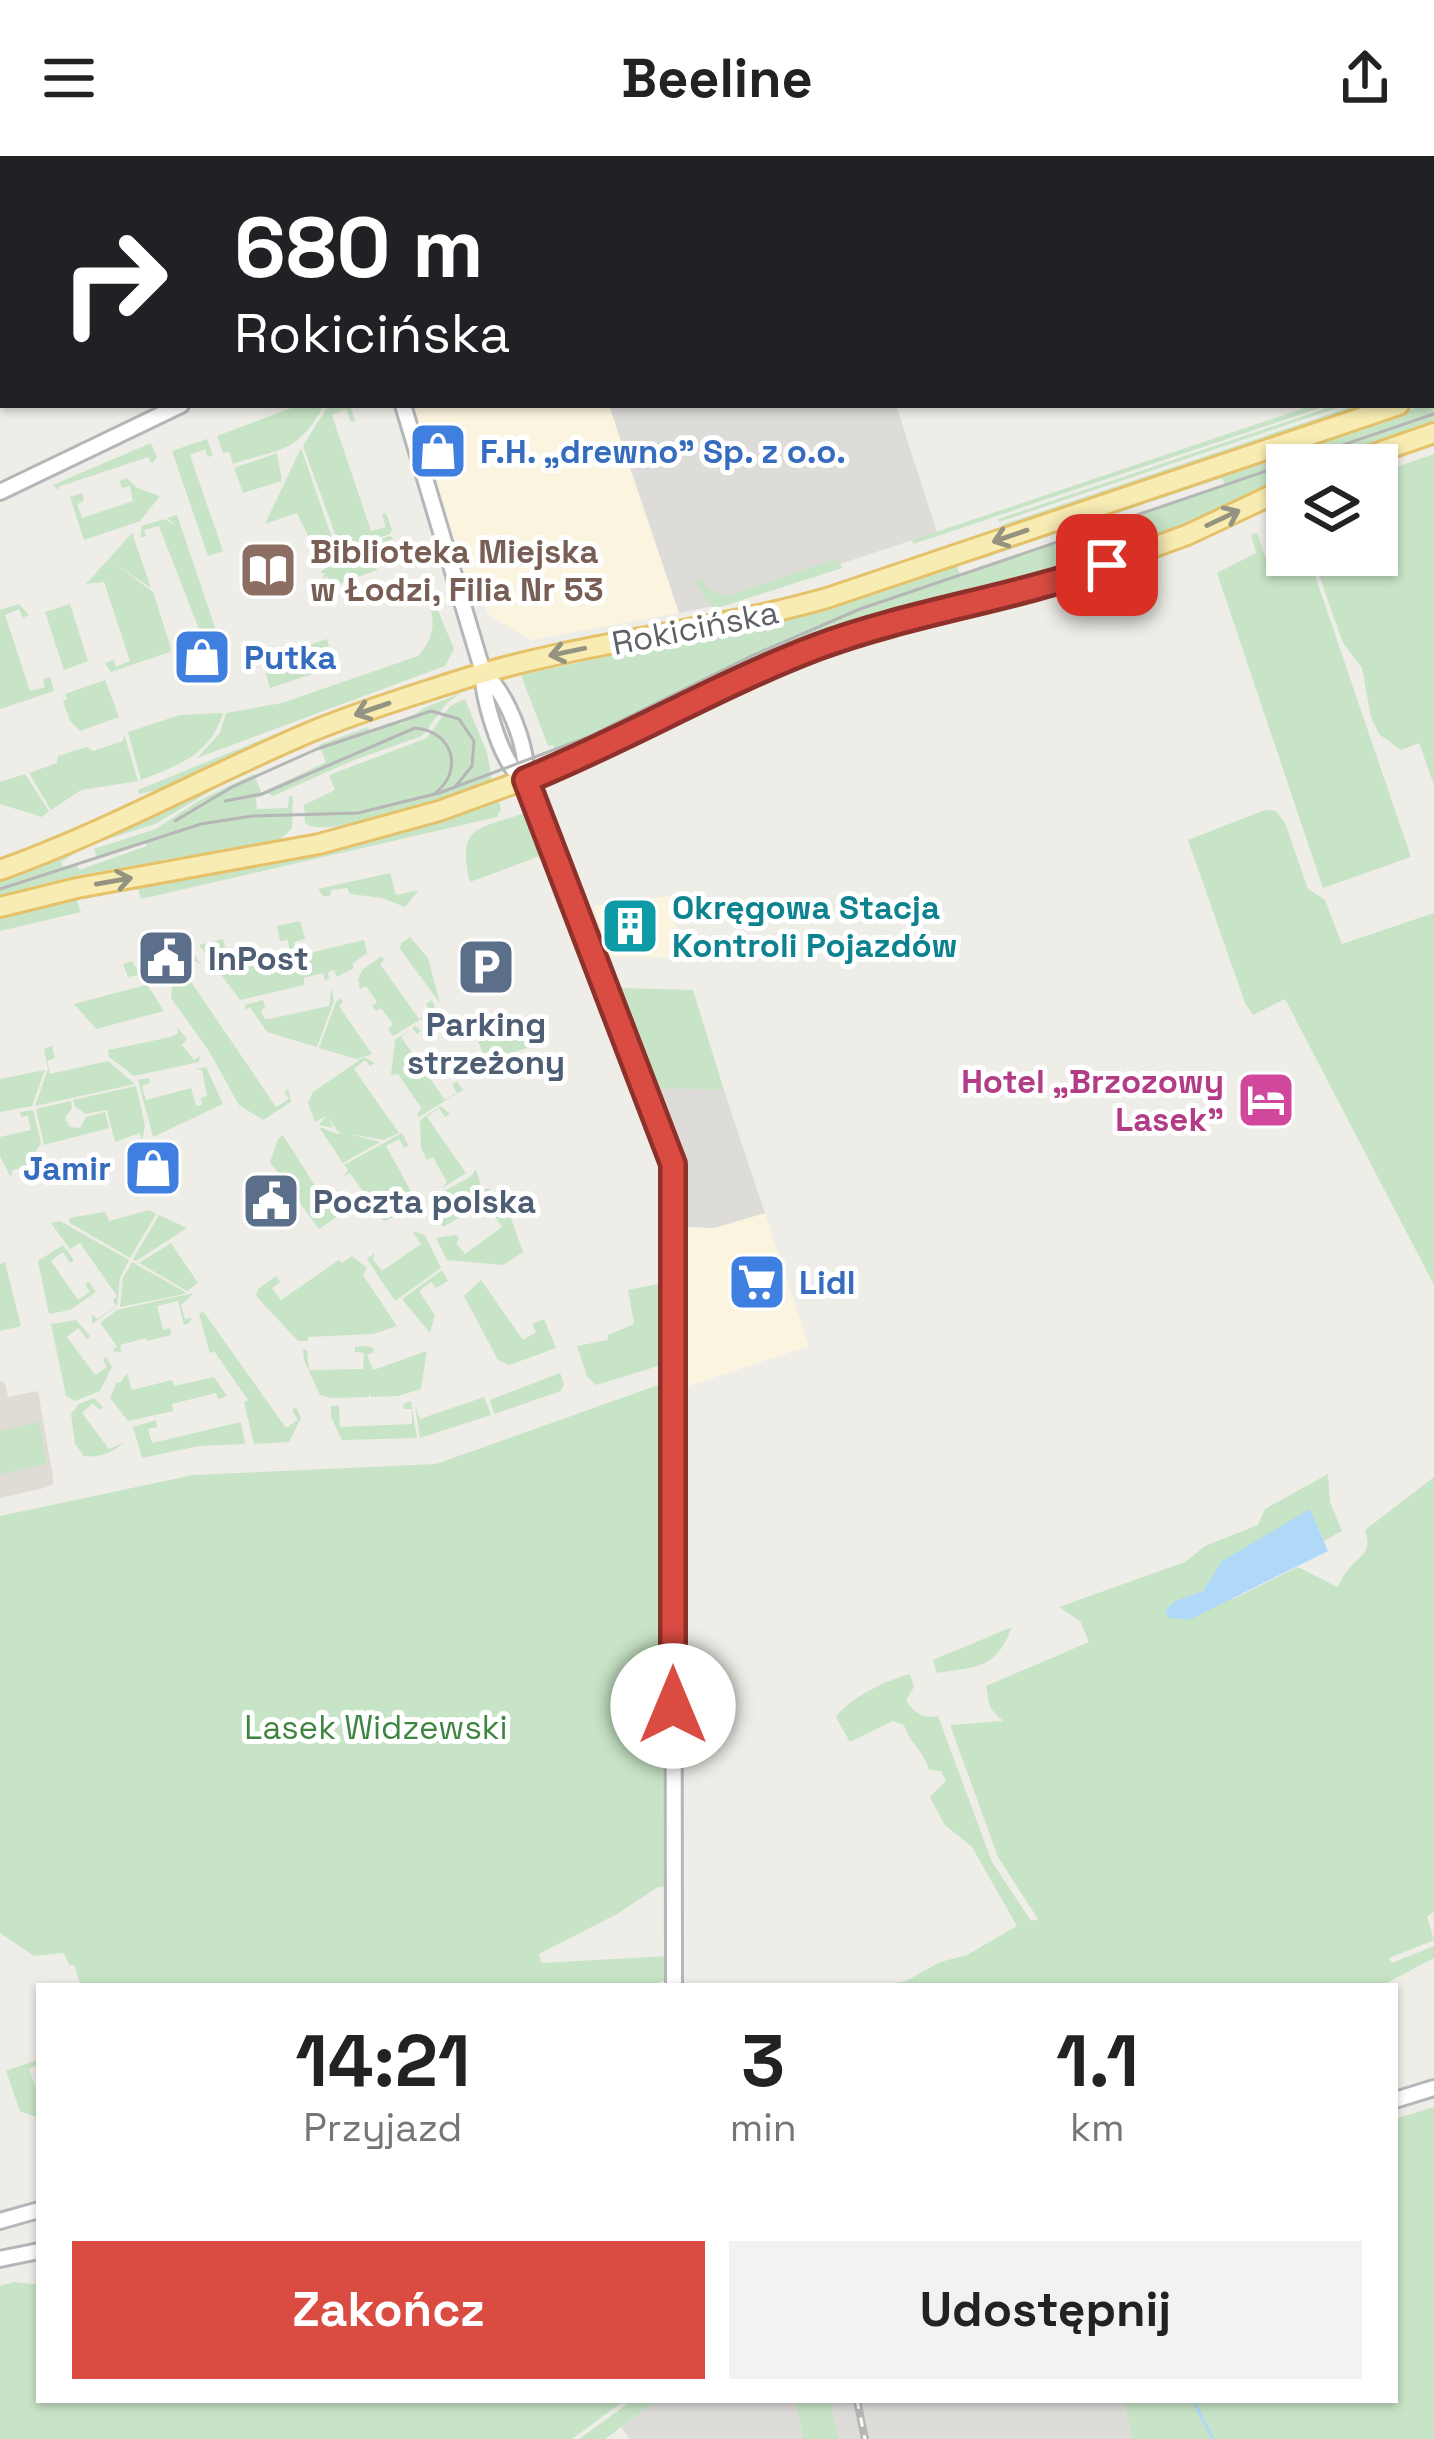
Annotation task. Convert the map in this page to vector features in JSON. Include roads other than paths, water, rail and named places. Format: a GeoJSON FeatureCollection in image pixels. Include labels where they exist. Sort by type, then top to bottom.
{"type":"FeatureCollection","features":[{"type":"Feature","properties":{"kind":"main road","name":"Rokicińska"},"geometry":{"type":"LineString","coordinates":[[0,870],[314,730],[483,672],[827,598],[1390,408]]}},
{"type":"Feature","properties":{"kind":"main road"},"geometry":{"type":"LineString","coordinates":[[1398,446],[1434,433]]}},
{"type":"Feature","properties":{"kind":"main road","name":"Rokicińska"},"geometry":{"type":"LineString","coordinates":[[0,907],[76,888],[358,835],[439,812],[526,780],[815,648],[1088,572],[1187,535],[1266,498]]}},
{"type":"Feature","properties":{"kind":"street"},"geometry":{"type":"LineString","coordinates":[[0,492],[175,408]]}},
{"type":"Feature","properties":{"kind":"street"},"geometry":{"type":"LineString","coordinates":[[404,408],[483,672],[498,686],[527,762],[526,780],[673,1164],[674,1983]]}},
{"type":"Feature","properties":{"kind":"street"},"geometry":{"type":"LineString","coordinates":[[1398,2099],[1434,2088]]}},
{"type":"Feature","properties":{"kind":"street"},"geometry":{"type":"LineString","coordinates":[[0,2221],[36,2211]]}},
{"type":"Feature","properties":{"kind":"street"},"geometry":{"type":"LineString","coordinates":[[0,2259],[35,2250]]}},
{"type":"Feature","properties":{"kind":"water"},"geometry":{"type":"Polygon","coordinates":[[[1310,1509],[1328,1551],[1189,1620],[1169,1618],[1165,1611],[1175,1601],[1203,1591],[1222,1561],[1310,1509]]]}},
{"type":"Feature","properties":{"kind":"waterway"},"geometry":{"type":"LineString","coordinates":[[1195,2403],[1213,2439]]}},
{"type":"Feature","properties":{"kind":"tram line"},"geometry":{"type":"LineString","coordinates":[[0,889],[201,824],[252,816],[358,813],[439,793],[588,737],[749,657],[860,609],[1434,414]]}},
{"type":"Feature","properties":{"kind":"tram line"},"geometry":{"type":"LineString","coordinates":[[175,821],[232,787],[317,749],[431,711],[459,719],[474,741],[472,766],[455,787]]}},
{"type":"Feature","properties":{"kind":"tram line"},"geometry":{"type":"LineString","coordinates":[[225,801],[262,794],[415,728],[438,736],[450,754],[449,774],[434,794]]}},
{"type":"Feature","properties":{"kind":"railway"},"geometry":{"type":"LineString","coordinates":[[858,2403],[865,2439]]}},
{"type":"Feature","properties":{"kind":"place","name":"F.H. „drewno” Sp. z o.o."},"geometry":{"type":"Point","coordinates":[438,451]}},
{"type":"Feature","properties":{"kind":"place","name":"Biblioteka Miejska w Łodzi, Filia Nr 53"},"geometry":{"type":"Point","coordinates":[268,570]}},
{"type":"Feature","properties":{"kind":"place","name":"Putka"},"geometry":{"type":"Point","coordinates":[202,657]}},
{"type":"Feature","properties":{"kind":"place","name":"Okręgowa Stacja Kontroli Pojazdów"},"geometry":{"type":"Point","coordinates":[630,926]}},
{"type":"Feature","properties":{"kind":"place","name":"InPost"},"geometry":{"type":"Point","coordinates":[166,958]}},
{"type":"Feature","properties":{"kind":"place","name":"Parking strzeżony"},"geometry":{"type":"Point","coordinates":[486,967]}},
{"type":"Feature","properties":{"kind":"place","name":"Hotel „Brzozowy Lasek”"},"geometry":{"type":"Point","coordinates":[1266,1100]}},
{"type":"Feature","properties":{"kind":"place","name":"Jamir"},"geometry":{"type":"Point","coordinates":[153,1168]}},
{"type":"Feature","properties":{"kind":"place","name":"Poczta polska"},"geometry":{"type":"Point","coordinates":[271,1201]}},
{"type":"Feature","properties":{"kind":"place","name":"Lidl"},"geometry":{"type":"Point","coordinates":[757,1282]}},
{"type":"Feature","properties":{"kind":"park label","name":"Lasek Widzewski"},"geometry":{"type":"Point","coordinates":[376,1727]}}]}
